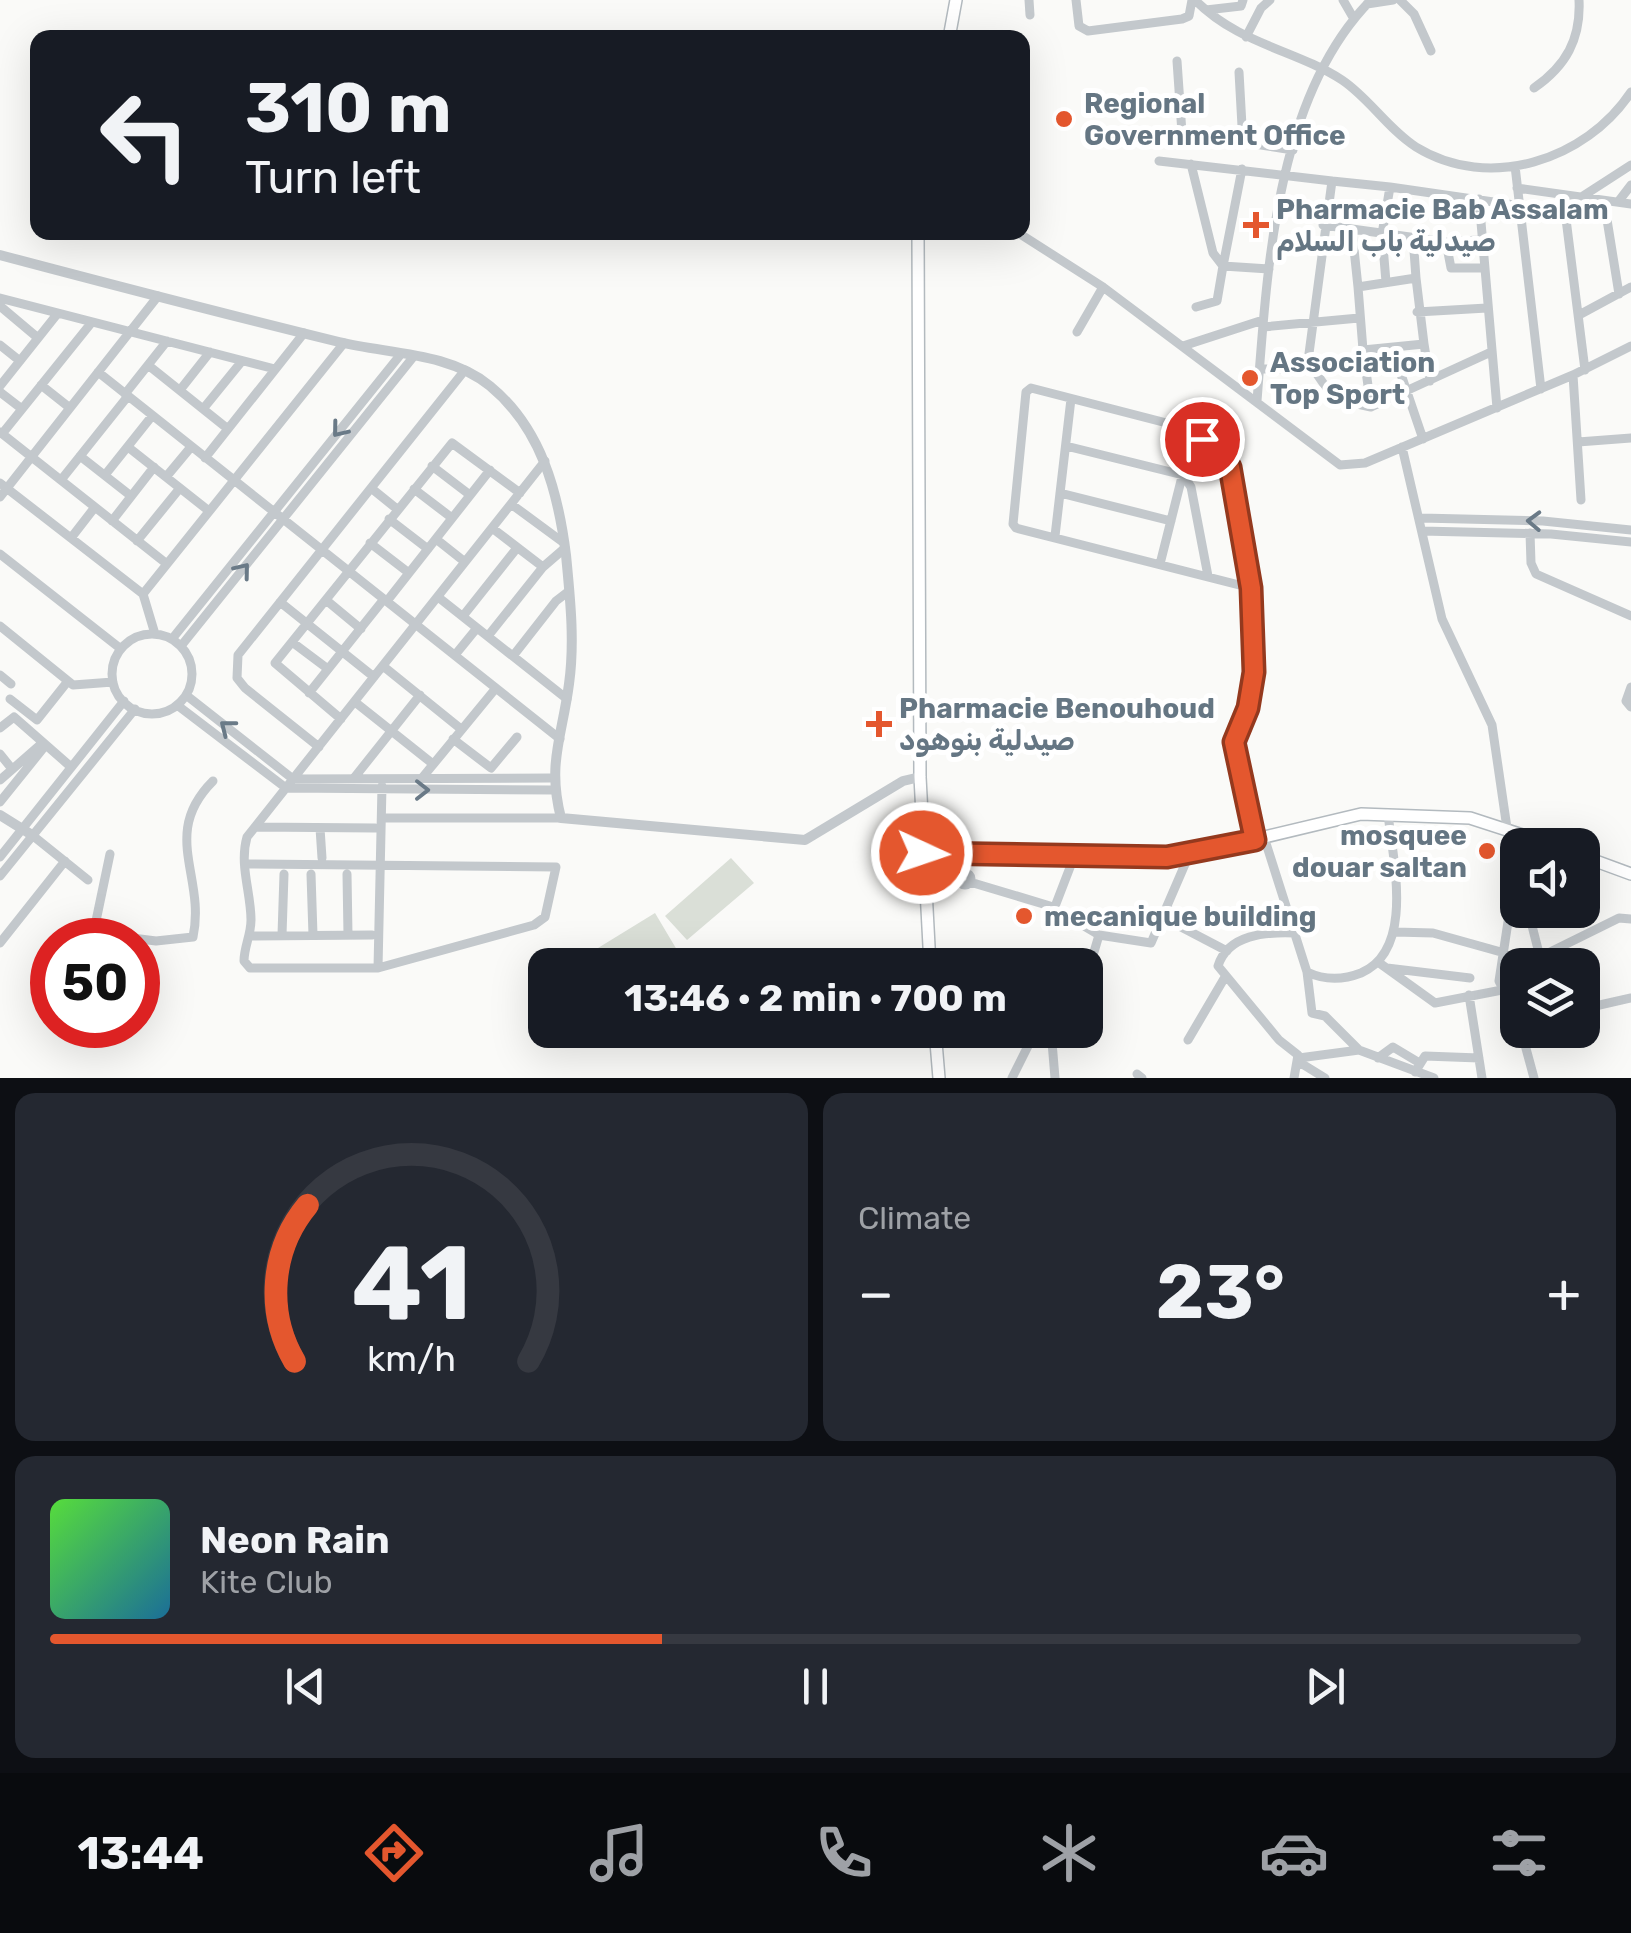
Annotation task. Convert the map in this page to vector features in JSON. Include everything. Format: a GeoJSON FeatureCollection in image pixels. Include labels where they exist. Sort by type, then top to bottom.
{"type":"FeatureCollection","features":[{"type":"Feature","properties":{"kind":"main road"},"geometry":{"type":"LineString","coordinates":[[950,30],[956,0]]}},
{"type":"Feature","properties":{"kind":"main road"},"geometry":{"type":"LineString","coordinates":[[918,240],[920,778],[929,948]]}},
{"type":"Feature","properties":{"kind":"main road"},"geometry":{"type":"LineString","coordinates":[[922,853],[1188,855],[1338,817],[1388,814],[1448,816],[1507,828]]}},
{"type":"Feature","properties":{"kind":"main road"},"geometry":{"type":"LineString","coordinates":[[1600,863],[1631,874]]}},
{"type":"Feature","properties":{"kind":"main road"},"geometry":{"type":"LineString","coordinates":[[936,1048],[938,1078]]}},
{"type":"Feature","properties":{"kind":"street"},"geometry":{"type":"LineString","coordinates":[[1029,0],[1030,15]]}},
{"type":"Feature","properties":{"kind":"street"},"geometry":{"type":"LineString","coordinates":[[1076,0],[1079,26],[1088,30],[1182,19],[1189,16],[1194,0],[1246,37],[1350,87],[1419,149],[1460,164],[1514,166],[1575,146],[1601,128],[1631,94]]}},
{"type":"Feature","properties":{"kind":"street"},"geometry":{"type":"LineString","coordinates":[[1257,402],[1269,268],[1293,150],[1320,70],[1369,2],[1397,0],[1414,14],[1431,52]]}},
{"type":"Feature","properties":{"kind":"street"},"geometry":{"type":"LineString","coordinates":[[1534,88],[1557,71],[1572,46],[1580,19],[1579,0]]}},
{"type":"Feature","properties":{"kind":"street"},"geometry":{"type":"LineString","coordinates":[[1206,10],[1243,2],[1267,2]]}},
{"type":"Feature","properties":{"kind":"street"},"geometry":{"type":"LineString","coordinates":[[1246,37],[1267,2]]}},
{"type":"Feature","properties":{"kind":"street"},"geometry":{"type":"LineString","coordinates":[[1345,2],[1354,19]]}},
{"type":"Feature","properties":{"kind":"street"},"geometry":{"type":"LineString","coordinates":[[1177,61],[1182,132],[1293,150]]}},
{"type":"Feature","properties":{"kind":"street"},"geometry":{"type":"LineString","coordinates":[[1239,72],[1243,144]]}},
{"type":"Feature","properties":{"kind":"street"},"geometry":{"type":"LineString","coordinates":[[1159,161],[1478,199],[1560,216],[1568,224],[1585,370]]}},
{"type":"Feature","properties":{"kind":"street"},"geometry":{"type":"LineString","coordinates":[[1191,164],[1213,252],[1222,266]]}},
{"type":"Feature","properties":{"kind":"street"},"geometry":{"type":"LineString","coordinates":[[1582,197],[1631,165]]}},
{"type":"Feature","properties":{"kind":"street"},"geometry":{"type":"LineString","coordinates":[[1514,166],[1541,389]]}},
{"type":"Feature","properties":{"kind":"street"},"geometry":{"type":"LineString","coordinates":[[1196,308],[1218,301],[1242,169]]}},
{"type":"Feature","properties":{"kind":"street"},"geometry":{"type":"LineString","coordinates":[[1332,182],[1310,326],[1310,369],[1334,399],[1353,407],[1371,407],[1491,352]]}},
{"type":"Feature","properties":{"kind":"street"},"geometry":{"type":"LineString","coordinates":[[1618,202],[1631,185]]}},
{"type":"Feature","properties":{"kind":"street"},"geometry":{"type":"LineString","coordinates":[[1386,282],[1382,234],[1390,188]]}},
{"type":"Feature","properties":{"kind":"street"},"geometry":{"type":"LineString","coordinates":[[1517,188],[1631,204]]}},
{"type":"Feature","properties":{"kind":"street"},"geometry":{"type":"LineString","coordinates":[[1478,199],[1496,408]]}},
{"type":"Feature","properties":{"kind":"street"},"geometry":{"type":"LineString","coordinates":[[1604,200],[1619,294]]}},
{"type":"Feature","properties":{"kind":"street"},"geometry":{"type":"LineString","coordinates":[[1323,225],[1446,242],[1479,240]]}},
{"type":"Feature","properties":{"kind":"street"},"geometry":{"type":"LineString","coordinates":[[1352,230],[1371,407]]}},
{"type":"Feature","properties":{"kind":"street"},"geometry":{"type":"LineString","coordinates":[[1412,237],[1417,312],[1430,382]]}},
{"type":"Feature","properties":{"kind":"street"},"geometry":{"type":"LineString","coordinates":[[1029,240],[1102,287],[1340,465],[1366,464],[1585,370],[1631,346]]}},
{"type":"Feature","properties":{"kind":"street"},"geometry":{"type":"LineString","coordinates":[[1446,242],[1452,268],[1483,268]]}},
{"type":"Feature","properties":{"kind":"street"},"geometry":{"type":"LineString","coordinates":[[0,255],[344,343],[414,356],[465,370],[488,384],[520,417],[545,461],[564,546],[572,644],[553,784],[561,818]]}},
{"type":"Feature","properties":{"kind":"street"},"geometry":{"type":"LineString","coordinates":[[1222,266],[1269,268]]}},
{"type":"Feature","properties":{"kind":"street"},"geometry":{"type":"LineString","coordinates":[[1358,287],[1416,278]]}},
{"type":"Feature","properties":{"kind":"street"},"geometry":{"type":"LineString","coordinates":[[1077,332],[1102,287]]}},
{"type":"Feature","properties":{"kind":"street"},"geometry":{"type":"LineString","coordinates":[[1579,314],[1631,287]]}},
{"type":"Feature","properties":{"kind":"street"},"geometry":{"type":"LineString","coordinates":[[156,634],[142,594],[2,489],[158,296]]}},
{"type":"Feature","properties":{"kind":"street"},"geometry":{"type":"LineString","coordinates":[[0,298],[276,370]]}},
{"type":"Feature","properties":{"kind":"street"},"geometry":{"type":"LineString","coordinates":[[0,306],[38,338]]}},
{"type":"Feature","properties":{"kind":"street"},"geometry":{"type":"LineString","coordinates":[[1417,312],[1487,308]]}},
{"type":"Feature","properties":{"kind":"street"},"geometry":{"type":"LineString","coordinates":[[22,409],[0,389],[58,313]]}},
{"type":"Feature","properties":{"kind":"street"},"geometry":{"type":"LineString","coordinates":[[1182,346],[1263,323],[1310,326],[1360,318]]}},
{"type":"Feature","properties":{"kind":"street"},"geometry":{"type":"LineString","coordinates":[[92,322],[1,433],[167,564]]}},
{"type":"Feature","properties":{"kind":"street"},"geometry":{"type":"LineString","coordinates":[[205,458],[304,333]]}},
{"type":"Feature","properties":{"kind":"street"},"geometry":{"type":"LineString","coordinates":[[61,480],[167,341]]}},
{"type":"Feature","properties":{"kind":"street"},"geometry":{"type":"LineString","coordinates":[[142,594],[344,343]]}},
{"type":"Feature","properties":{"kind":"street"},"geometry":{"type":"LineString","coordinates":[[1363,350],[1424,344]]}},
{"type":"Feature","properties":{"kind":"street"},"geometry":{"type":"LineString","coordinates":[[0,345],[20,361]]}},
{"type":"Feature","properties":{"kind":"street"},"geometry":{"type":"LineString","coordinates":[[1392,348],[1423,439]]}},
{"type":"Feature","properties":{"kind":"street"},"geometry":{"type":"LineString","coordinates":[[180,390],[210,352]]}},
{"type":"Feature","properties":{"kind":"street"},"geometry":{"type":"LineString","coordinates":[[172,638],[400,354]]}},
{"type":"Feature","properties":{"kind":"street"},"geometry":{"type":"LineString","coordinates":[[181,646],[414,356]]}},
{"type":"Feature","properties":{"kind":"street"},"geometry":{"type":"LineString","coordinates":[[203,409],[242,361]]}},
{"type":"Feature","properties":{"kind":"street"},"geometry":{"type":"LineString","coordinates":[[148,365],[228,429]]}},
{"type":"Feature","properties":{"kind":"street"},"geometry":{"type":"LineString","coordinates":[[1260,370],[1310,369]]}},
{"type":"Feature","properties":{"kind":"street"},"geometry":{"type":"LineString","coordinates":[[319,747],[237,678],[238,655],[465,370]]}},
{"type":"Feature","properties":{"kind":"street"},"geometry":{"type":"LineString","coordinates":[[98,372],[560,739]]}},
{"type":"Feature","properties":{"kind":"street"},"geometry":{"type":"LineString","coordinates":[[1573,375],[1582,500]]}},
{"type":"Feature","properties":{"kind":"street"},"geometry":{"type":"LineString","coordinates":[[41,385],[70,408]]}},
{"type":"Feature","properties":{"kind":"street"},"geometry":{"type":"LineString","coordinates":[[1251,588],[1012,524],[1026,392],[1031,388],[1193,433],[1230,467],[1251,588],[1254,672],[1248,708],[1234,742],[1260,839],[1307,972],[1312,1013],[1325,1016],[1359,1050],[1434,1078]]}},
{"type":"Feature","properties":{"kind":"street"},"geometry":{"type":"LineString","coordinates":[[1055,536],[1071,399]]}},
{"type":"Feature","properties":{"kind":"street"},"geometry":{"type":"LineString","coordinates":[[105,476],[152,416]]}},
{"type":"Feature","properties":{"kind":"street"},"geometry":{"type":"LineString","coordinates":[[1160,564],[1193,433]]}},
{"type":"Feature","properties":{"kind":"street"},"geometry":{"type":"LineString","coordinates":[[1578,442],[1631,438]]}},
{"type":"Feature","properties":{"kind":"street"},"geometry":{"type":"LineString","coordinates":[[341,719],[276,666],[397,508],[452,443],[520,493]]}},
{"type":"Feature","properties":{"kind":"street"},"geometry":{"type":"LineString","coordinates":[[1066,446],[1182,475],[1191,488],[1208,576]]}},
{"type":"Feature","properties":{"kind":"street"},"geometry":{"type":"LineString","coordinates":[[128,447],[209,511]]}},
{"type":"Feature","properties":{"kind":"street"},"geometry":{"type":"LineString","coordinates":[[166,477],[191,447]]}},
{"type":"Feature","properties":{"kind":"street"},"geometry":{"type":"LineString","coordinates":[[1402,447],[1445,628],[1492,725],[1507,828]]}},
{"type":"Feature","properties":{"kind":"street"},"geometry":{"type":"LineString","coordinates":[[80,456],[131,496]]}},
{"type":"Feature","properties":{"kind":"street"},"geometry":{"type":"LineString","coordinates":[[245,864],[556,867],[545,917],[534,925],[378,968],[250,968],[244,962],[251,896],[245,864],[244,842],[545,461]]}},
{"type":"Feature","properties":{"kind":"street"},"geometry":{"type":"LineString","coordinates":[[432,466],[470,496]]}},
{"type":"Feature","properties":{"kind":"street"},"geometry":{"type":"LineString","coordinates":[[112,521],[154,468]]}},
{"type":"Feature","properties":{"kind":"street"},"geometry":{"type":"LineString","coordinates":[[309,693],[490,470]]}},
{"type":"Feature","properties":{"kind":"street"},"geometry":{"type":"LineString","coordinates":[[137,541],[180,488]]}},
{"type":"Feature","properties":{"kind":"street"},"geometry":{"type":"LineString","coordinates":[[371,488],[397,508]]}},
{"type":"Feature","properties":{"kind":"street"},"geometry":{"type":"LineString","coordinates":[[414,489],[452,518]]}},
{"type":"Feature","properties":{"kind":"street"},"geometry":{"type":"LineString","coordinates":[[1060,493],[1171,521]]}},
{"type":"Feature","properties":{"kind":"street"},"geometry":{"type":"LineString","coordinates":[[511,504],[564,546]]}},
{"type":"Feature","properties":{"kind":"street"},"geometry":{"type":"LineString","coordinates":[[71,538],[95,507]]}},
{"type":"Feature","properties":{"kind":"street"},"geometry":{"type":"LineString","coordinates":[[1421,518],[1543,521],[1631,530]]}},
{"type":"Feature","properties":{"kind":"street"},"geometry":{"type":"LineString","coordinates":[[389,519],[428,549]]}},
{"type":"Feature","properties":{"kind":"street"},"geometry":{"type":"LineString","coordinates":[[492,528],[542,567]]}},
{"type":"Feature","properties":{"kind":"street"},"geometry":{"type":"LineString","coordinates":[[1422,531],[1530,533],[1631,542]]}},
{"type":"Feature","properties":{"kind":"street"},"geometry":{"type":"LineString","coordinates":[[1530,533],[1531,563],[1536,574],[1631,616]]}},
{"type":"Feature","properties":{"kind":"street"},"geometry":{"type":"LineString","coordinates":[[436,539],[465,562]]}},
{"type":"Feature","properties":{"kind":"street"},"geometry":{"type":"LineString","coordinates":[[370,543],[409,573]]}},
{"type":"Feature","properties":{"kind":"street"},"geometry":{"type":"LineString","coordinates":[[488,636],[542,567],[564,546]]}},
{"type":"Feature","properties":{"kind":"street"},"geometry":{"type":"LineString","coordinates":[[463,616],[517,548]]}},
{"type":"Feature","properties":{"kind":"street"},"geometry":{"type":"LineString","coordinates":[[0,554],[121,649]]}},
{"type":"Feature","properties":{"kind":"street"},"geometry":{"type":"LineString","coordinates":[[513,656],[556,601],[570,591]]}},
{"type":"Feature","properties":{"kind":"street"},"geometry":{"type":"LineString","coordinates":[[438,597],[567,699]]}},
{"type":"Feature","properties":{"kind":"street"},"geometry":{"type":"LineString","coordinates":[[326,600],[361,628]]}},
{"type":"Feature","properties":{"kind":"street"},"geometry":{"type":"LineString","coordinates":[[280,602],[374,677]]}},
{"type":"Feature","properties":{"kind":"street"},"geometry":{"type":"LineString","coordinates":[[0,626],[68,680],[85,687],[114,682]]}},
{"type":"Feature","properties":{"kind":"street"},"geometry":{"type":"LineString","coordinates":[[455,655],[478,628]]}},
{"type":"Feature","properties":{"kind":"street"},"geometry":{"type":"LineString","coordinates":[[156,634],[172,638],[181,646],[192,669],[186,694],[178,705],[156,713],[134,710],[124,702],[114,682],[121,649],[131,640],[156,634]]}},
{"type":"Feature","properties":{"kind":"street"},"geometry":{"type":"LineString","coordinates":[[292,642],[328,669]]}},
{"type":"Feature","properties":{"kind":"street"},"geometry":{"type":"LineString","coordinates":[[383,666],[461,729]]}},
{"type":"Feature","properties":{"kind":"street"},"geometry":{"type":"LineString","coordinates":[[0,675],[12,684]]}},
{"type":"Feature","properties":{"kind":"street"},"geometry":{"type":"LineString","coordinates":[[10,698],[37,720],[68,680]]}},
{"type":"Feature","properties":{"kind":"street"},"geometry":{"type":"LineString","coordinates":[[1631,687],[1626,701],[1631,707]]}},
{"type":"Feature","properties":{"kind":"street"},"geometry":{"type":"LineString","coordinates":[[422,778],[496,688]]}},
{"type":"Feature","properties":{"kind":"street"},"geometry":{"type":"LineString","coordinates":[[186,694],[290,783],[422,778],[553,784]]}},
{"type":"Feature","properties":{"kind":"street"},"geometry":{"type":"LineString","coordinates":[[354,778],[420,695]]}},
{"type":"Feature","properties":{"kind":"street"},"geometry":{"type":"LineString","coordinates":[[0,876],[72,767],[124,702]]}},
{"type":"Feature","properties":{"kind":"street"},"geometry":{"type":"LineString","coordinates":[[355,702],[432,764]]}},
{"type":"Feature","properties":{"kind":"street"},"geometry":{"type":"LineString","coordinates":[[178,705],[290,783],[382,790],[553,784]]}},
{"type":"Feature","properties":{"kind":"street"},"geometry":{"type":"LineString","coordinates":[[0,858],[28,832],[134,710]]}},
{"type":"Feature","properties":{"kind":"street"},"geometry":{"type":"LineString","coordinates":[[0,728],[14,718],[72,767]]}},
{"type":"Feature","properties":{"kind":"street"},"geometry":{"type":"LineString","coordinates":[[453,739],[490,768],[517,738]]}},
{"type":"Feature","properties":{"kind":"street"},"geometry":{"type":"LineString","coordinates":[[0,780],[43,745]]}},
{"type":"Feature","properties":{"kind":"street"},"geometry":{"type":"LineString","coordinates":[[0,802],[43,745]]}},
{"type":"Feature","properties":{"kind":"street"},"geometry":{"type":"LineString","coordinates":[[0,754],[12,769]]}},
{"type":"Feature","properties":{"kind":"street"},"geometry":{"type":"LineString","coordinates":[[378,968],[382,778]]}},
{"type":"Feature","properties":{"kind":"street"},"geometry":{"type":"LineString","coordinates":[[382,818],[561,818],[804,840],[903,781],[920,778]]}},
{"type":"Feature","properties":{"kind":"street"},"geometry":{"type":"LineString","coordinates":[[160,941],[193,937],[185,824],[213,781]]}},
{"type":"Feature","properties":{"kind":"street"},"geometry":{"type":"LineString","coordinates":[[1382,965],[1395,932],[1397,889],[1388,814]]}},
{"type":"Feature","properties":{"kind":"street"},"geometry":{"type":"LineString","coordinates":[[0,815],[88,880]]}},
{"type":"Feature","properties":{"kind":"street"},"geometry":{"type":"LineString","coordinates":[[255,826],[375,828]]}},
{"type":"Feature","properties":{"kind":"street"},"geometry":{"type":"LineString","coordinates":[[320,828],[322,858]]}},
{"type":"Feature","properties":{"kind":"street"},"geometry":{"type":"LineString","coordinates":[[96,918],[110,854]]}},
{"type":"Feature","properties":{"kind":"street"},"geometry":{"type":"LineString","coordinates":[[970,882],[1054,909],[1099,936],[1151,943],[1188,855]]}},
{"type":"Feature","properties":{"kind":"street"},"geometry":{"type":"LineString","coordinates":[[1054,909],[1074,857]]}},
{"type":"Feature","properties":{"kind":"street"},"geometry":{"type":"LineString","coordinates":[[0,942],[64,861]]}},
{"type":"Feature","properties":{"kind":"street"},"geometry":{"type":"LineString","coordinates":[[282,935],[284,874]]}},
{"type":"Feature","properties":{"kind":"street"},"geometry":{"type":"LineString","coordinates":[[311,874],[314,935]]}},
{"type":"Feature","properties":{"kind":"street"},"geometry":{"type":"LineString","coordinates":[[348,874],[348,935]]}},
{"type":"Feature","properties":{"kind":"street"},"geometry":{"type":"LineString","coordinates":[[1162,917],[1226,952]]}},
{"type":"Feature","properties":{"kind":"street"},"geometry":{"type":"LineString","coordinates":[[1565,948],[1619,918],[1631,919]]}},
{"type":"Feature","properties":{"kind":"street"},"geometry":{"type":"LineString","coordinates":[[1395,932],[1433,933],[1500,952]]}},
{"type":"Feature","properties":{"kind":"street"},"geometry":{"type":"LineString","coordinates":[[1294,933],[1257,934],[1226,952],[1218,966],[1299,1060],[1325,1078]]}},
{"type":"Feature","properties":{"kind":"street"},"geometry":{"type":"LineString","coordinates":[[249,936],[372,935]]}},
{"type":"Feature","properties":{"kind":"street"},"geometry":{"type":"LineString","coordinates":[[1095,948],[1099,936]]}},
{"type":"Feature","properties":{"kind":"street"},"geometry":{"type":"LineString","coordinates":[[1382,965],[1430,1002],[1500,990]]}},
{"type":"Feature","properties":{"kind":"street"},"geometry":{"type":"LineString","coordinates":[[1307,972],[1346,978],[1382,965],[1470,978]]}},
{"type":"Feature","properties":{"kind":"street"},"geometry":{"type":"LineString","coordinates":[[1188,1040],[1225,977]]}},
{"type":"Feature","properties":{"kind":"street"},"geometry":{"type":"LineString","coordinates":[[1469,996],[1482,1078]]}},
{"type":"Feature","properties":{"kind":"street"},"geometry":{"type":"LineString","coordinates":[[1600,1005],[1631,998]]}},
{"type":"Feature","properties":{"kind":"street"},"geometry":{"type":"LineString","coordinates":[[1378,1058],[1391,1047],[1409,1053],[1419,1072]]}},
{"type":"Feature","properties":{"kind":"street"},"geometry":{"type":"LineString","coordinates":[[1012,1078],[1027,1048]]}},
{"type":"Feature","properties":{"kind":"street"},"geometry":{"type":"LineString","coordinates":[[1053,1048],[1055,1078]]}},
{"type":"Feature","properties":{"kind":"street"},"geometry":{"type":"LineString","coordinates":[[1526,1048],[1534,1078]]}},
{"type":"Feature","properties":{"kind":"street"},"geometry":{"type":"LineString","coordinates":[[1299,1060],[1359,1050]]}},
{"type":"Feature","properties":{"kind":"street"},"geometry":{"type":"LineString","coordinates":[[1419,1072],[1425,1056],[1479,1058]]}},
{"type":"Feature","properties":{"kind":"street"},"geometry":{"type":"LineString","coordinates":[[1294,1078],[1299,1060]]}},
{"type":"Feature","properties":{"kind":"shaded area"},"geometry":{"type":"Polygon","coordinates":[[[731,858],[754,883],[687,940],[665,916],[731,858]]]}},
{"type":"Feature","properties":{"kind":"shaded area"},"geometry":{"type":"Polygon","coordinates":[[[655,913],[676,948],[598,948],[655,913]]]}},
{"type":"Feature","properties":{"kind":"place","name":"Regional Government Office"},"geometry":{"type":"Point","coordinates":[1064,119]}},
{"type":"Feature","properties":{"kind":"place","name":"Pharmacie Bab Assalam صيدلية باب السلام"},"geometry":{"type":"Point","coordinates":[1256,225]}},
{"type":"Feature","properties":{"kind":"place","name":"Association Top Sport"},"geometry":{"type":"Point","coordinates":[1250,378]}},
{"type":"Feature","properties":{"kind":"place","name":"Pharmacie Benouhoud صيدلية بنوهود"},"geometry":{"type":"Point","coordinates":[879,724]}},
{"type":"Feature","properties":{"kind":"place","name":"mosquee douar saltan"},"geometry":{"type":"Point","coordinates":[1487,851]}},
{"type":"Feature","properties":{"kind":"place","name":"mecanique building"},"geometry":{"type":"Point","coordinates":[1024,916]}},
{"type":"Feature","properties":{"kind":"route"},"geometry":{"type":"LineString","coordinates":[[922,853],[1167,857],[1204,853],[1255,840],[1234,756],[1234,742],[1248,708],[1254,672],[1251,588],[1230,467],[1202,439]]}}]}
